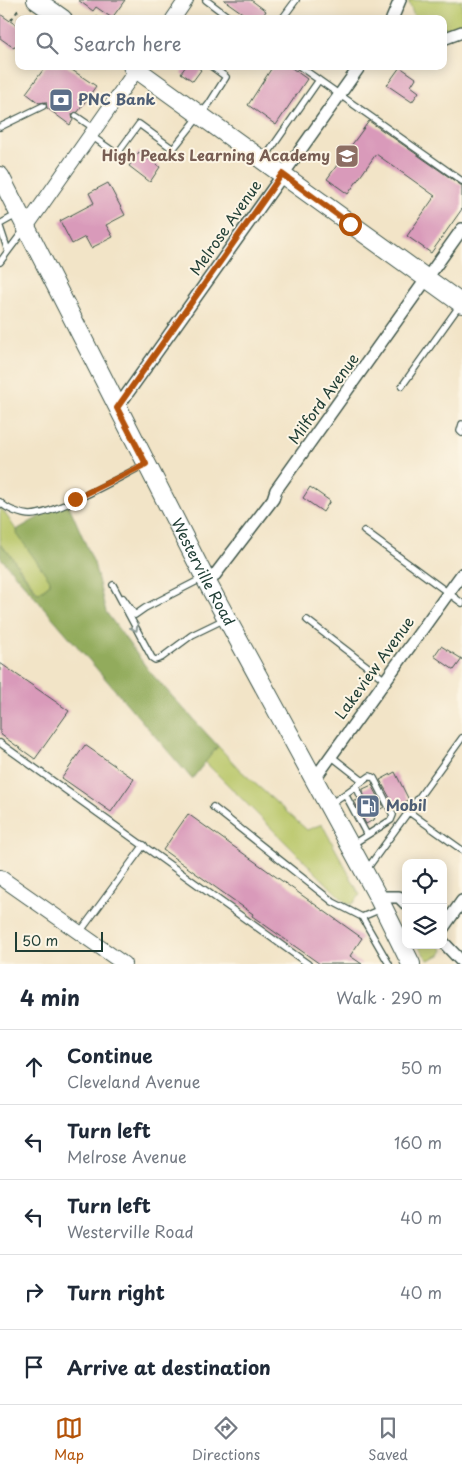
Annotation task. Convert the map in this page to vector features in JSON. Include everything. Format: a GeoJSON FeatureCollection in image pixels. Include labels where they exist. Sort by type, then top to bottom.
{"type":"FeatureCollection","features":[{"type":"Feature","properties":{"kind":"main road"},"geometry":{"type":"LineString","coordinates":[[36,0],[57,15]]}},
{"type":"Feature","properties":{"kind":"main road"},"geometry":{"type":"LineString","coordinates":[[140,70],[462,304]]}},
{"type":"Feature","properties":{"kind":"main road","name":"Westerville Road"},"geometry":{"type":"LineString","coordinates":[[0,176],[146,464],[313,781],[381,903],[411,964]]}},
{"type":"Feature","properties":{"kind":"street"},"geometry":{"type":"LineString","coordinates":[[176,15],[186,0]]}},
{"type":"Feature","properties":{"kind":"street"},"geometry":{"type":"LineString","coordinates":[[394,15],[400,0]]}},
{"type":"Feature","properties":{"kind":"street"},"geometry":{"type":"LineString","coordinates":[[447,38],[462,32]]}},
{"type":"Feature","properties":{"kind":"street"},"geometry":{"type":"LineString","coordinates":[[23,220],[93,132],[134,70]]}},
{"type":"Feature","properties":{"kind":"street","name":"Melrose Avenue"},"geometry":{"type":"LineString","coordinates":[[117,408],[357,70]]}},
{"type":"Feature","properties":{"kind":"street","name":"Milford Avenue"},"geometry":{"type":"LineString","coordinates":[[207,580],[273,499],[276,490],[462,229]]}},
{"type":"Feature","properties":{"kind":"street","name":"Lakeview Avenue"},"geometry":{"type":"LineString","coordinates":[[313,781],[462,574]]}},
{"type":"Feature","properties":{"kind":"street"},"geometry":{"type":"LineString","coordinates":[[0,877],[124,964]]}},
{"type":"Feature","properties":{"kind":"street"},"geometry":{"type":"LineString","coordinates":[[381,903],[399,897],[402,900]]}},
{"type":"Feature","properties":{"kind":"street"},"geometry":{"type":"LineString","coordinates":[[447,922],[462,901]]}},
{"type":"Feature","properties":{"kind":"street"},"geometry":{"type":"LineString","coordinates":[[447,946],[462,962]]}},
{"type":"Feature","properties":{"kind":"lane"},"geometry":{"type":"LineString","coordinates":[[206,0],[226,15]]}},
{"type":"Feature","properties":{"kind":"lane"},"geometry":{"type":"LineString","coordinates":[[285,15],[296,0]]}},
{"type":"Feature","properties":{"kind":"lane"},"geometry":{"type":"LineString","coordinates":[[76,116],[117,154],[139,124],[174,149],[226,77],[216,70]]}},
{"type":"Feature","properties":{"kind":"lane"},"geometry":{"type":"LineString","coordinates":[[305,70],[462,181]]}},
{"type":"Feature","properties":{"kind":"lane"},"geometry":{"type":"LineString","coordinates":[[262,160],[319,80]]}},
{"type":"Feature","properties":{"kind":"lane"},"geometry":{"type":"LineString","coordinates":[[0,127],[44,106]]}},
{"type":"Feature","properties":{"kind":"lane"},"geometry":{"type":"LineString","coordinates":[[8,251],[0,226],[23,220]]}},
{"type":"Feature","properties":{"kind":"lane"},"geometry":{"type":"LineString","coordinates":[[0,262],[8,251],[23,220]]}},
{"type":"Feature","properties":{"kind":"lane"},"geometry":{"type":"LineString","coordinates":[[402,386],[462,304]]}},
{"type":"Feature","properties":{"kind":"lane"},"geometry":{"type":"LineString","coordinates":[[462,424],[460,431],[462,433]]}},
{"type":"Feature","properties":{"kind":"lane"},"geometry":{"type":"LineString","coordinates":[[0,502],[5,507],[30,515],[55,509],[146,464]]}},
{"type":"Feature","properties":{"kind":"lane"},"geometry":{"type":"LineString","coordinates":[[364,531],[462,603]]}},
{"type":"Feature","properties":{"kind":"lane"},"geometry":{"type":"LineString","coordinates":[[207,580],[136,616],[113,585],[136,632],[155,660],[161,658],[192,635],[227,618]]}},
{"type":"Feature","properties":{"kind":"lane"},"geometry":{"type":"LineString","coordinates":[[307,620],[385,680]]}},
{"type":"Feature","properties":{"kind":"lane"},"geometry":{"type":"LineString","coordinates":[[364,873],[462,738]]}},
{"type":"Feature","properties":{"kind":"lane"},"geometry":{"type":"LineString","coordinates":[[0,743],[308,964]]}},
{"type":"Feature","properties":{"kind":"lane"},"geometry":{"type":"LineString","coordinates":[[331,755],[363,781]]}},
{"type":"Feature","properties":{"kind":"lane"},"geometry":{"type":"LineString","coordinates":[[327,806],[370,776],[374,778],[393,816],[391,820],[349,846]]}},
{"type":"Feature","properties":{"kind":"lane"},"geometry":{"type":"LineString","coordinates":[[356,786],[362,797]]}},
{"type":"Feature","properties":{"kind":"lane"},"geometry":{"type":"LineString","coordinates":[[345,794],[367,834]]}},
{"type":"Feature","properties":{"kind":"lane"},"geometry":{"type":"LineString","coordinates":[[213,807],[333,902],[362,917],[389,964]]}},
{"type":"Feature","properties":{"kind":"lane"},"geometry":{"type":"LineString","coordinates":[[409,812],[462,850]]}},
{"type":"Feature","properties":{"kind":"lane"},"geometry":{"type":"LineString","coordinates":[[373,820],[377,828]]}},
{"type":"Feature","properties":{"kind":"lane"},"geometry":{"type":"LineString","coordinates":[[80,933],[144,846]]}},
{"type":"Feature","properties":{"kind":"lane"},"geometry":{"type":"LineString","coordinates":[[362,917],[381,903]]}},
{"type":"Feature","properties":{"kind":"path"},"geometry":{"type":"LineString","coordinates":[[11,20],[19,9]]}},
{"type":"Feature","properties":{"kind":"green space"},"geometry":{"type":"Polygon","coordinates":[[[408,0],[462,0],[462,24],[447,30],[447,15],[414,15],[408,0]]]}},
{"type":"Feature","properties":{"kind":"green space"},"geometry":{"type":"Polygon","coordinates":[[[67,501],[94,563],[106,612],[150,672],[218,746],[192,779],[0,557],[0,544],[8,552],[36,592],[39,593],[50,584],[50,580],[17,534],[18,529],[67,501]]]}},
{"type":"Feature","properties":{"kind":"green space"},"geometry":{"type":"Polygon","coordinates":[[[0,506],[50,580],[50,584],[38,593],[0,544],[0,506]]]}},
{"type":"Feature","properties":{"kind":"green space"},"geometry":{"type":"Polygon","coordinates":[[[218,746],[240,770],[307,830],[322,824],[360,895],[352,904],[347,904],[205,762],[218,746]]]}},
{"type":"Feature","properties":{"kind":"green space"},"geometry":{"type":"Polygon","coordinates":[[[420,949],[443,950],[440,955],[428,960],[420,949]]]}},
{"type":"Feature","properties":{"kind":"building"},"geometry":{"type":"Polygon","coordinates":[[[78,0],[125,0],[114,15],[108,15],[96,7],[93,11],[78,0]]]}},
{"type":"Feature","properties":{"kind":"building"},"geometry":{"type":"Polygon","coordinates":[[[224,0],[251,0],[266,11],[264,15],[245,15],[224,0]]]}},
{"type":"Feature","properties":{"kind":"building"},"geometry":{"type":"Polygon","coordinates":[[[0,14],[15,24],[15,47],[14,48],[0,38],[0,14]]]}},
{"type":"Feature","properties":{"kind":"building","name":"PNC Bank"},"geometry":{"type":"Polygon","coordinates":[[[43,70],[72,70],[96,86],[78,112],[72,114],[73,120],[70,125],[47,108],[46,102],[39,103],[26,93],[43,70]]]}},
{"type":"Feature","properties":{"kind":"building"},"geometry":{"type":"Polygon","coordinates":[[[183,70],[201,70],[193,81],[181,73],[183,70]]]}},
{"type":"Feature","properties":{"kind":"building"},"geometry":{"type":"Polygon","coordinates":[[[270,70],[295,70],[307,79],[276,125],[248,105],[270,70]]]}},
{"type":"Feature","properties":{"kind":"building"},"geometry":{"type":"Polygon","coordinates":[[[398,70],[404,70],[416,78],[411,86],[419,92],[412,102],[387,85],[398,70]]]}},
{"type":"Feature","properties":{"kind":"building"},"geometry":{"type":"Polygon","coordinates":[[[369,121],[462,186],[462,209],[431,253],[407,236],[435,196],[376,154],[348,194],[327,179],[369,121]]]}},
{"type":"Feature","properties":{"kind":"building"},"geometry":{"type":"Polygon","coordinates":[[[139,152],[160,167],[150,182],[129,166],[139,152]]]}},
{"type":"Feature","properties":{"kind":"building"},"geometry":{"type":"Polygon","coordinates":[[[108,183],[125,215],[106,225],[113,237],[91,248],[85,237],[72,244],[60,221],[94,203],[89,193],[108,183]]]}},
{"type":"Feature","properties":{"kind":"building"},"geometry":{"type":"Polygon","coordinates":[[[310,487],[330,501],[323,512],[303,498],[310,487]]]}},
{"type":"Feature","properties":{"kind":"building"},"geometry":{"type":"Polygon","coordinates":[[[441,646],[462,659],[454,670],[434,656],[441,646]]]}},
{"type":"Feature","properties":{"kind":"building"},"geometry":{"type":"Polygon","coordinates":[[[0,663],[69,711],[35,759],[0,734],[0,663]]]}},
{"type":"Feature","properties":{"kind":"building"},"geometry":{"type":"Polygon","coordinates":[[[85,745],[134,779],[111,812],[62,778],[85,745]]]}},
{"type":"Feature","properties":{"kind":"building"},"geometry":{"type":"Polygon","coordinates":[[[395,772],[409,800],[395,807],[380,780],[395,772]]]}},
{"type":"Feature","properties":{"kind":"building"},"geometry":{"type":"Polygon","coordinates":[[[372,785],[384,807],[372,814],[375,819],[366,824],[354,801],[364,800],[363,789],[372,785]]]}},
{"type":"Feature","properties":{"kind":"building"},"geometry":{"type":"Polygon","coordinates":[[[188,814],[362,938],[350,956],[362,964],[320,964],[163,850],[188,814]]]}},
{"type":"Feature","properties":{"kind":"place","name":"PNC Bank"},"geometry":{"type":"Point","coordinates":[61,100]}},
{"type":"Feature","properties":{"kind":"place","name":"High Peaks Learning Academy"},"geometry":{"type":"Point","coordinates":[347,156]}},
{"type":"Feature","properties":{"kind":"place","name":"Mobil"},"geometry":{"type":"Point","coordinates":[368,806]}},
{"type":"Feature","properties":{"kind":"route"},"geometry":{"type":"LineString","coordinates":[[75,499],[146,464],[117,408],[282,174],[350,224]]}}]}
